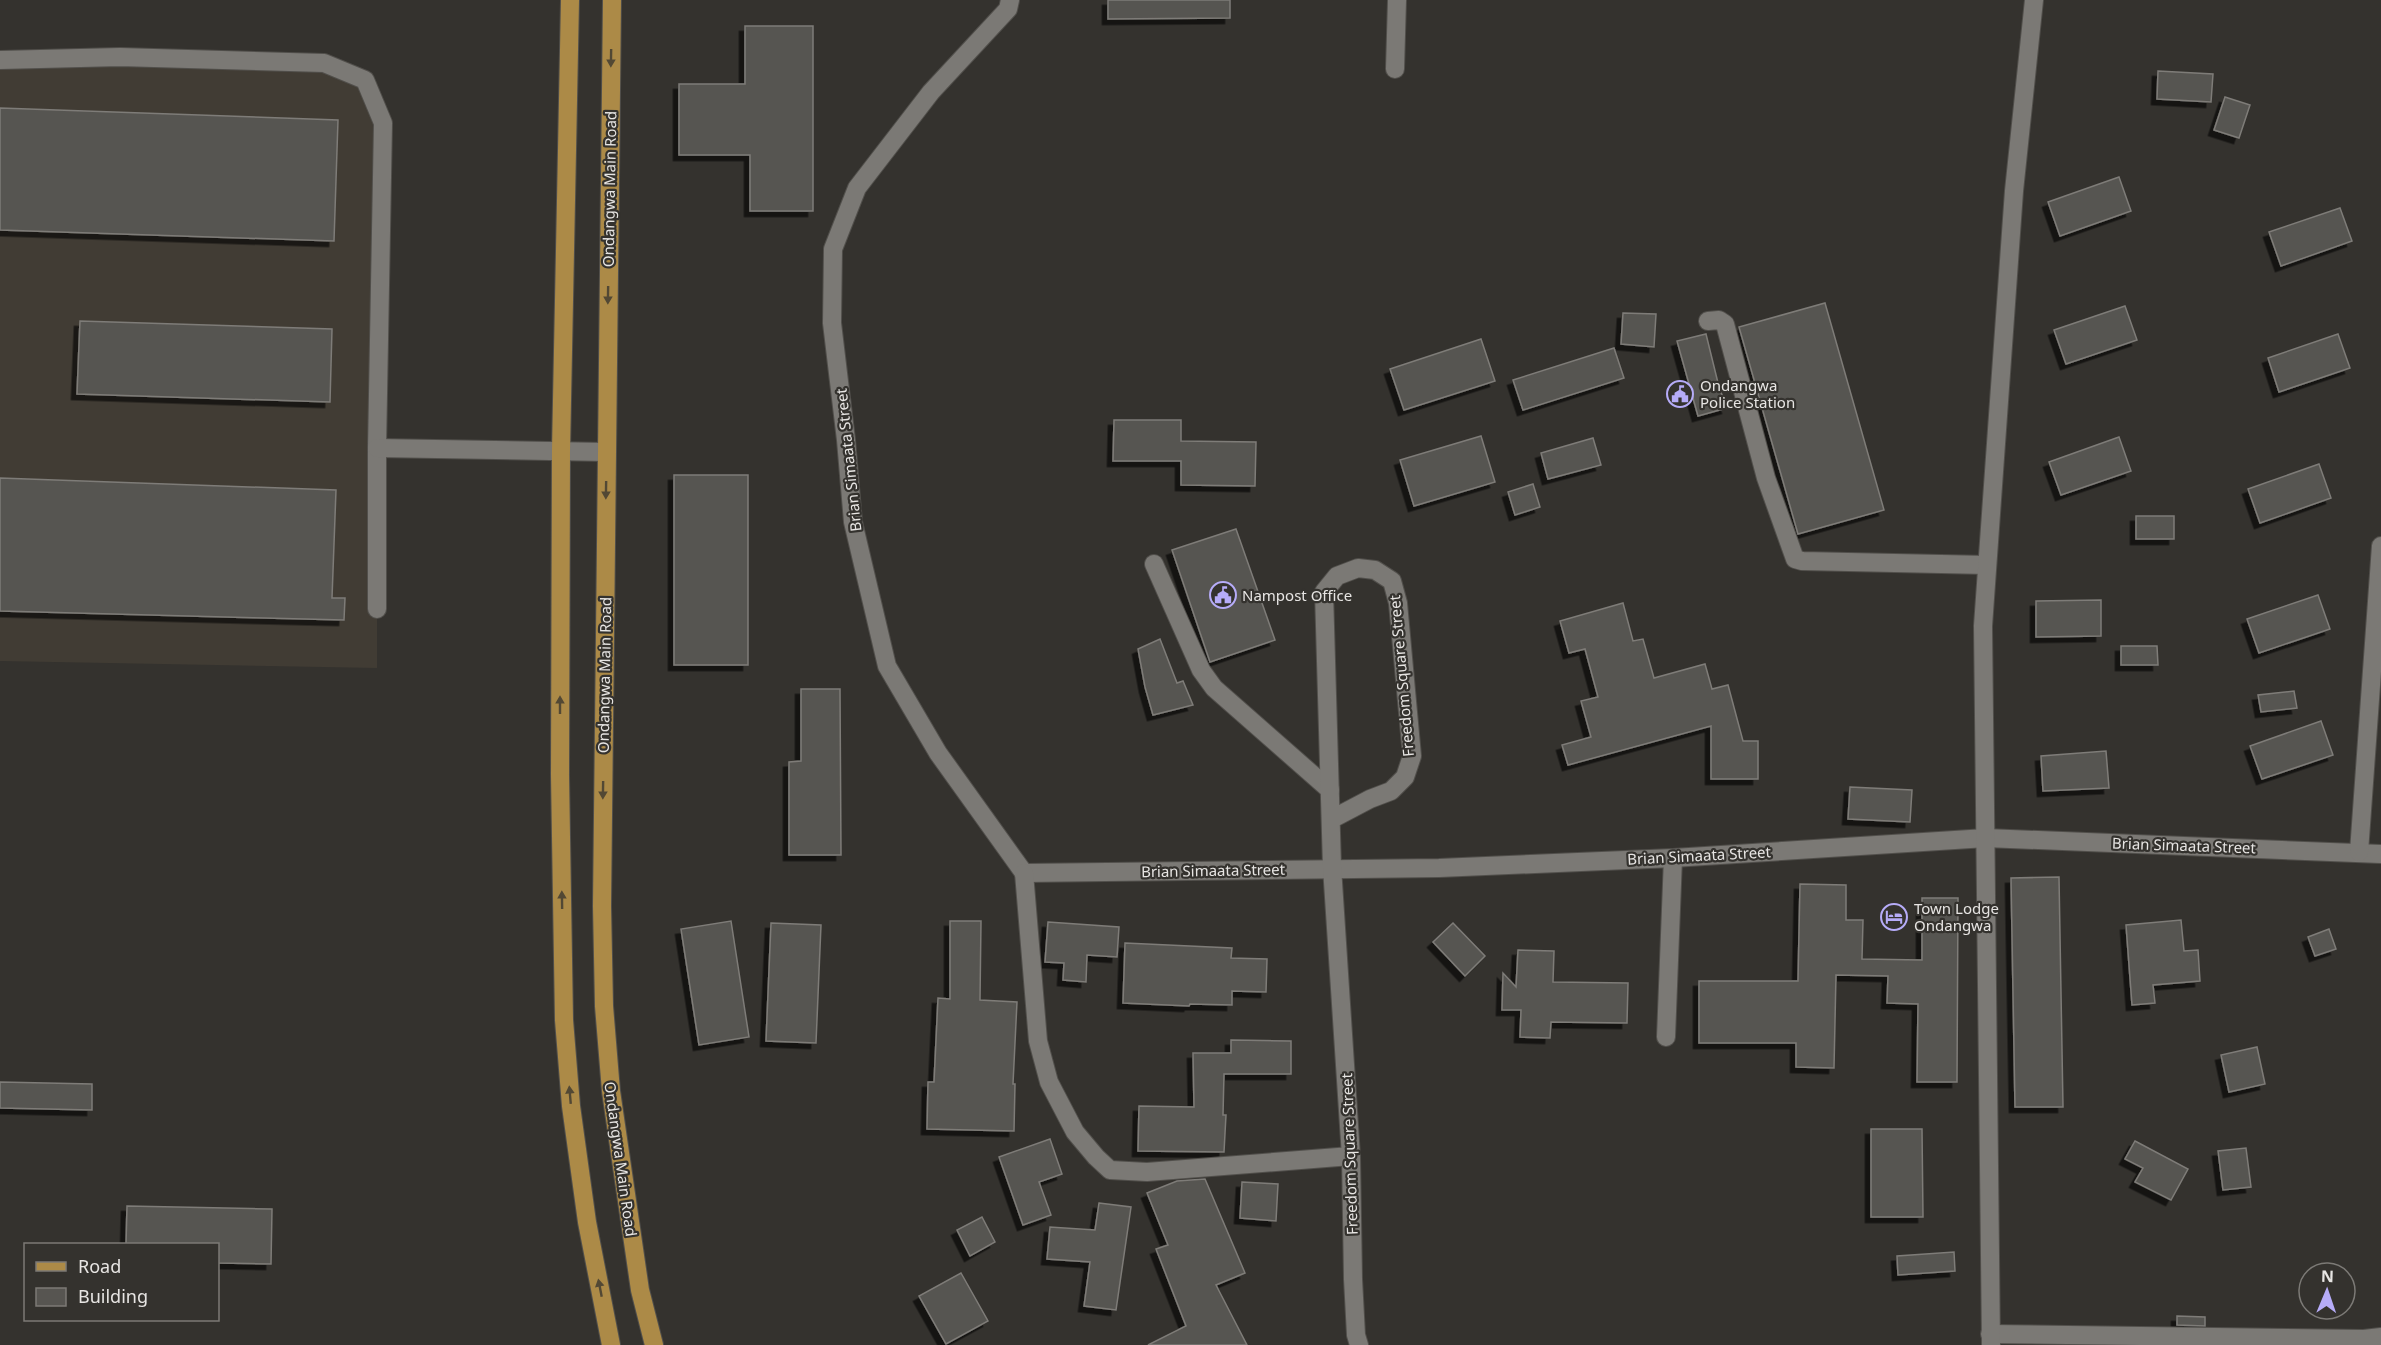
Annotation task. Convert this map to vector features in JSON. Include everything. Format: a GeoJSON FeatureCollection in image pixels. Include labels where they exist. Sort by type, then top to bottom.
{"type":"FeatureCollection","features":[{"type":"Feature","properties":{"kind":"main road"},"geometry":{"type":"LineString","coordinates":[[570,0],[561,452],[560,775],[564,1020],[571,1106],[586,1222],[611,1345]]}},
{"type":"Feature","properties":{"kind":"main road","name":"Ondangwa Main Road"},"geometry":{"type":"LineString","coordinates":[[612,0],[602,895],[604,1006],[611,1091],[639,1290],[654,1345]]}},
{"type":"Feature","properties":{"kind":"street","name":"Brian Simaata Street"},"geometry":{"type":"LineString","coordinates":[[1010,0],[1008,9],[931,92],[857,188],[833,249],[832,324],[853,522],[887,666],[939,753],[1024,873],[1332,867],[1439,868],[1673,858],[1986,838],[2381,854]]}},
{"type":"Feature","properties":{"kind":"street"},"geometry":{"type":"LineString","coordinates":[[1395,69],[1397,0]]}},
{"type":"Feature","properties":{"kind":"street"},"geometry":{"type":"LineString","coordinates":[[2034,0],[2014,191],[1983,626],[1991,1340],[2364,1339],[2381,1337]]}},
{"type":"Feature","properties":{"kind":"street"},"geometry":{"type":"LineString","coordinates":[[0,60],[120,57],[324,63],[365,80],[382,123],[377,609]]}},
{"type":"Feature","properties":{"kind":"street"},"geometry":{"type":"LineString","coordinates":[[1708,321],[1719,320],[1725,324],[1766,478],[1795,559],[1987,565]]}},
{"type":"Feature","properties":{"kind":"street"},"geometry":{"type":"LineString","coordinates":[[377,448],[606,452]]}},
{"type":"Feature","properties":{"kind":"street"},"geometry":{"type":"LineString","coordinates":[[2359,852],[2381,546]]}},
{"type":"Feature","properties":{"kind":"street"},"geometry":{"type":"LineString","coordinates":[[1154,564],[1201,670],[1214,688],[1330,790]]}},
{"type":"Feature","properties":{"kind":"street","name":"Freedom Square Street"},"geometry":{"type":"LineString","coordinates":[[1332,819],[1390,791],[1405,777],[1412,756],[1398,603],[1392,581],[1375,570],[1358,568],[1337,576],[1324,592],[1332,867],[1351,1156],[1353,1279],[1359,1345]]}},
{"type":"Feature","properties":{"kind":"street"},"geometry":{"type":"LineString","coordinates":[[1666,1037],[1673,858]]}},
{"type":"Feature","properties":{"kind":"street"},"geometry":{"type":"LineString","coordinates":[[1024,873],[1038,1041],[1049,1082],[1075,1132],[1110,1170],[1147,1172],[1351,1156]]}},
{"type":"Feature","properties":{"kind":"shaded area"},"geometry":{"type":"Polygon","coordinates":[[[0,60],[324,63],[365,80],[383,123],[377,448],[377,668],[0,661],[0,60]]]}},
{"type":"Feature","properties":{"kind":"building"},"geometry":{"type":"Polygon","coordinates":[[[1108,0],[1230,0],[1230,18],[1108,19],[1108,0]]]}},
{"type":"Feature","properties":{"kind":"building"},"geometry":{"type":"Polygon","coordinates":[[[745,26],[813,26],[813,211],[750,211],[750,155],[679,155],[679,84],[745,84],[745,26]]]}},
{"type":"Feature","properties":{"kind":"building"},"geometry":{"type":"Polygon","coordinates":[[[2158,71],[2213,74],[2211,102],[2157,99],[2158,71]]]}},
{"type":"Feature","properties":{"kind":"building"},"geometry":{"type":"Polygon","coordinates":[[[2225,97],[2250,105],[2239,138],[2214,130],[2225,97]]]}},
{"type":"Feature","properties":{"kind":"building"},"geometry":{"type":"Polygon","coordinates":[[[0,108],[338,120],[334,241],[0,230],[0,108]]]}},
{"type":"Feature","properties":{"kind":"building"},"geometry":{"type":"Polygon","coordinates":[[[2119,177],[2131,211],[2060,236],[2048,202],[2119,177]]]}},
{"type":"Feature","properties":{"kind":"building"},"geometry":{"type":"Polygon","coordinates":[[[2340,208],[2352,241],[2281,266],[2269,232],[2340,208]]]}},
{"type":"Feature","properties":{"kind":"building"},"geometry":{"type":"Polygon","coordinates":[[[1825,303],[1884,510],[1798,534],[1739,327],[1825,303]]]}},
{"type":"Feature","properties":{"kind":"building"},"geometry":{"type":"Polygon","coordinates":[[[2125,306],[2137,340],[2066,364],[2054,330],[2125,306]]]}},
{"type":"Feature","properties":{"kind":"building"},"geometry":{"type":"Polygon","coordinates":[[[1623,313],[1656,314],[1654,347],[1621,344],[1623,313]]]}},
{"type":"Feature","properties":{"kind":"building"},"geometry":{"type":"Polygon","coordinates":[[[80,321],[332,329],[330,402],[77,394],[80,321]]]}},
{"type":"Feature","properties":{"kind":"building"},"geometry":{"type":"Polygon","coordinates":[[[1706,334],[1719,387],[1727,408],[1698,416],[1677,341],[1706,334]]]}},
{"type":"Feature","properties":{"kind":"building"},"geometry":{"type":"Polygon","coordinates":[[[2338,334],[2350,368],[2279,392],[2268,358],[2338,334]]]}},
{"type":"Feature","properties":{"kind":"building"},"geometry":{"type":"Polygon","coordinates":[[[1481,339],[1495,381],[1404,410],[1390,369],[1481,339]]]}},
{"type":"Feature","properties":{"kind":"building"},"geometry":{"type":"Polygon","coordinates":[[[1614,348],[1624,378],[1523,410],[1513,380],[1614,348]]]}},
{"type":"Feature","properties":{"kind":"building"},"geometry":{"type":"Polygon","coordinates":[[[1114,420],[1181,420],[1181,441],[1256,442],[1255,486],[1181,485],[1181,461],[1113,461],[1114,420]]]}},
{"type":"Feature","properties":{"kind":"building"},"geometry":{"type":"Polygon","coordinates":[[[1481,436],[1495,482],[1414,506],[1400,460],[1481,436]]]}},
{"type":"Feature","properties":{"kind":"building"},"geometry":{"type":"Polygon","coordinates":[[[2119,437],[2131,471],[2061,495],[2049,462],[2119,437]]]}},
{"type":"Feature","properties":{"kind":"building"},"geometry":{"type":"Polygon","coordinates":[[[1593,438],[1601,465],[1548,479],[1541,453],[1593,438]]]}},
{"type":"Feature","properties":{"kind":"building"},"geometry":{"type":"Polygon","coordinates":[[[2319,464],[2331,498],[2260,523],[2248,489],[2319,464]]]}},
{"type":"Feature","properties":{"kind":"building"},"geometry":{"type":"Polygon","coordinates":[[[674,475],[748,475],[748,665],[674,665],[674,475]]]}},
{"type":"Feature","properties":{"kind":"building"},"geometry":{"type":"Polygon","coordinates":[[[0,478],[336,490],[332,598],[345,598],[344,620],[0,611],[0,478]]]}},
{"type":"Feature","properties":{"kind":"building"},"geometry":{"type":"Polygon","coordinates":[[[1533,484],[1540,507],[1515,515],[1508,492],[1533,484]]]}},
{"type":"Feature","properties":{"kind":"building"},"geometry":{"type":"Polygon","coordinates":[[[2136,516],[2174,516],[2174,539],[2136,539],[2136,516]]]}},
{"type":"Feature","properties":{"kind":"building","name":"Nampost Office"},"geometry":{"type":"Polygon","coordinates":[[[1236,529],[1275,640],[1210,662],[1172,550],[1236,529]]]}},
{"type":"Feature","properties":{"kind":"building"},"geometry":{"type":"Polygon","coordinates":[[[2318,595],[2330,629],[2259,653],[2247,619],[2318,595]]]}},
{"type":"Feature","properties":{"kind":"building"},"geometry":{"type":"Polygon","coordinates":[[[2101,600],[2101,636],[2036,637],[2036,601],[2101,600]]]}},
{"type":"Feature","properties":{"kind":"building"},"geometry":{"type":"Polygon","coordinates":[[[1623,603],[1633,641],[1643,639],[1654,678],[1705,664],[1712,689],[1728,685],[1743,741],[1758,741],[1758,779],[1711,779],[1711,726],[1568,765],[1562,745],[1591,737],[1581,701],[1598,697],[1585,649],[1569,653],[1560,621],[1623,603]]]}},
{"type":"Feature","properties":{"kind":"building"},"geometry":{"type":"Polygon","coordinates":[[[1160,639],[1177,683],[1183,681],[1193,705],[1153,715],[1138,649],[1160,639]]]}},
{"type":"Feature","properties":{"kind":"building"},"geometry":{"type":"Polygon","coordinates":[[[2121,646],[2157,646],[2158,665],[2121,665],[2121,646]]]}},
{"type":"Feature","properties":{"kind":"building"},"geometry":{"type":"Polygon","coordinates":[[[801,689],[840,689],[841,855],[789,855],[789,762],[801,761],[801,689]]]}},
{"type":"Feature","properties":{"kind":"building"},"geometry":{"type":"Polygon","coordinates":[[[2294,691],[2297,708],[2261,712],[2258,695],[2294,691]]]}},
{"type":"Feature","properties":{"kind":"building"},"geometry":{"type":"Polygon","coordinates":[[[2321,721],[2333,755],[2262,779],[2250,746],[2321,721]]]}},
{"type":"Feature","properties":{"kind":"building"},"geometry":{"type":"Polygon","coordinates":[[[2106,751],[2109,788],[2043,791],[2041,756],[2106,751]]]}},
{"type":"Feature","properties":{"kind":"building"},"geometry":{"type":"Polygon","coordinates":[[[1850,787],[1912,790],[1910,822],[1848,819],[1850,787]]]}},
{"type":"Feature","properties":{"kind":"building"},"geometry":{"type":"Polygon","coordinates":[[[2059,877],[2063,1107],[2015,1107],[2011,878],[2059,877]]]}},
{"type":"Feature","properties":{"kind":"building"},"geometry":{"type":"Polygon","coordinates":[[[1800,884],[1846,885],[1846,920],[1863,920],[1862,959],[1922,960],[1922,898],[1958,898],[1957,1082],[1917,1082],[1918,1004],[1887,1003],[1888,976],[1836,975],[1834,1068],[1796,1067],[1796,1043],[1699,1043],[1699,981],[1798,981],[1800,884]]]}},
{"type":"Feature","properties":{"kind":"building"},"geometry":{"type":"Polygon","coordinates":[[[2181,920],[2184,951],[2198,950],[2200,981],[2153,985],[2155,1003],[2132,1005],[2126,925],[2181,920]]]}},
{"type":"Feature","properties":{"kind":"building"},"geometry":{"type":"Polygon","coordinates":[[[731,921],[749,1037],[699,1045],[681,929],[731,921]]]}},
{"type":"Feature","properties":{"kind":"building"},"geometry":{"type":"Polygon","coordinates":[[[950,921],[981,921],[980,1000],[1017,1002],[1013,1084],[1015,1084],[1014,1131],[927,1129],[928,1082],[934,1082],[938,998],[950,999],[950,921]]]}},
{"type":"Feature","properties":{"kind":"building"},"geometry":{"type":"Polygon","coordinates":[[[1048,922],[1119,927],[1117,957],[1087,955],[1086,982],[1063,980],[1064,963],[1045,962],[1048,922]]]}},
{"type":"Feature","properties":{"kind":"building"},"geometry":{"type":"Polygon","coordinates":[[[771,923],[821,925],[816,1043],[766,1041],[771,923]]]}},
{"type":"Feature","properties":{"kind":"building"},"geometry":{"type":"Polygon","coordinates":[[[1453,923],[1485,956],[1465,976],[1433,942],[1453,923]]]}},
{"type":"Feature","properties":{"kind":"building"},"geometry":{"type":"Polygon","coordinates":[[[2329,929],[2336,949],[2315,956],[2308,937],[2329,929]]]}},
{"type":"Feature","properties":{"kind":"building"},"geometry":{"type":"Polygon","coordinates":[[[1125,943],[1232,948],[1231,958],[1267,959],[1266,992],[1232,991],[1232,1005],[1123,1003],[1125,943]]]}},
{"type":"Feature","properties":{"kind":"building"},"geometry":{"type":"Polygon","coordinates":[[[1518,950],[1554,951],[1553,982],[1628,983],[1627,1023],[1551,1022],[1550,1038],[1520,1037],[1521,1010],[1502,1010],[1503,973],[1516,987],[1518,950]]]}},
{"type":"Feature","properties":{"kind":"building"},"geometry":{"type":"Polygon","coordinates":[[[1231,1040],[1291,1041],[1291,1074],[1224,1074],[1223,1115],[1226,1115],[1224,1152],[1138,1151],[1139,1106],[1194,1107],[1193,1053],[1231,1053],[1231,1040]]]}},
{"type":"Feature","properties":{"kind":"building"},"geometry":{"type":"Polygon","coordinates":[[[2257,1047],[2265,1084],[2229,1092],[2221,1055],[2257,1047]]]}},
{"type":"Feature","properties":{"kind":"building"},"geometry":{"type":"Polygon","coordinates":[[[0,1082],[92,1084],[92,1110],[0,1108],[0,1082]]]}},
{"type":"Feature","properties":{"kind":"building"},"geometry":{"type":"Polygon","coordinates":[[[1871,1129],[1922,1129],[1923,1217],[1871,1217],[1871,1129]]]}},
{"type":"Feature","properties":{"kind":"building"},"geometry":{"type":"Polygon","coordinates":[[[1050,1139],[1062,1174],[1039,1182],[1051,1215],[1023,1225],[999,1157],[1050,1139]]]}},
{"type":"Feature","properties":{"kind":"building"},"geometry":{"type":"Polygon","coordinates":[[[2135,1141],[2188,1169],[2171,1200],[2135,1182],[2143,1168],[2125,1159],[2135,1141]]]}},
{"type":"Feature","properties":{"kind":"building"},"geometry":{"type":"Polygon","coordinates":[[[2246,1148],[2251,1187],[2223,1190],[2218,1151],[2246,1148]]]}},
{"type":"Feature","properties":{"kind":"building"},"geometry":{"type":"Polygon","coordinates":[[[1205,1179],[1245,1273],[1216,1285],[1247,1345],[1148,1345],[1186,1326],[1156,1249],[1168,1245],[1147,1193],[1177,1181],[1205,1179]]]}},
{"type":"Feature","properties":{"kind":"building"},"geometry":{"type":"Polygon","coordinates":[[[1242,1182],[1278,1184],[1276,1221],[1240,1218],[1242,1182]]]}},
{"type":"Feature","properties":{"kind":"building"},"geometry":{"type":"Polygon","coordinates":[[[1099,1203],[1131,1207],[1116,1310],[1084,1306],[1090,1262],[1047,1259],[1050,1227],[1095,1230],[1099,1203]]]}},
{"type":"Feature","properties":{"kind":"building"},"geometry":{"type":"Polygon","coordinates":[[[127,1206],[272,1209],[271,1264],[219,1263],[219,1243],[126,1243],[127,1206]]]}},
{"type":"Feature","properties":{"kind":"building"},"geometry":{"type":"Polygon","coordinates":[[[982,1217],[995,1242],[970,1256],[957,1230],[982,1217]]]}},
{"type":"Feature","properties":{"kind":"building"},"geometry":{"type":"Polygon","coordinates":[[[1954,1252],[1955,1271],[1898,1275],[1897,1256],[1954,1252]]]}},
{"type":"Feature","properties":{"kind":"building"},"geometry":{"type":"Polygon","coordinates":[[[961,1273],[988,1321],[946,1344],[919,1296],[961,1273]]]}},
{"type":"Feature","properties":{"kind":"building"},"geometry":{"type":"Polygon","coordinates":[[[2177,1316],[2205,1317],[2205,1326],[2177,1325],[2177,1316]]]}},
{"type":"Feature","properties":{"kind":"place","name":"Ondangwa Police Station"},"geometry":{"type":"Point","coordinates":[1680,394]}},
{"type":"Feature","properties":{"kind":"place","name":"Nampost Office"},"geometry":{"type":"Point","coordinates":[1223,595]}},
{"type":"Feature","properties":{"kind":"place","name":"Town Lodge Ondangwa"},"geometry":{"type":"Point","coordinates":[1894,917]}}]}
